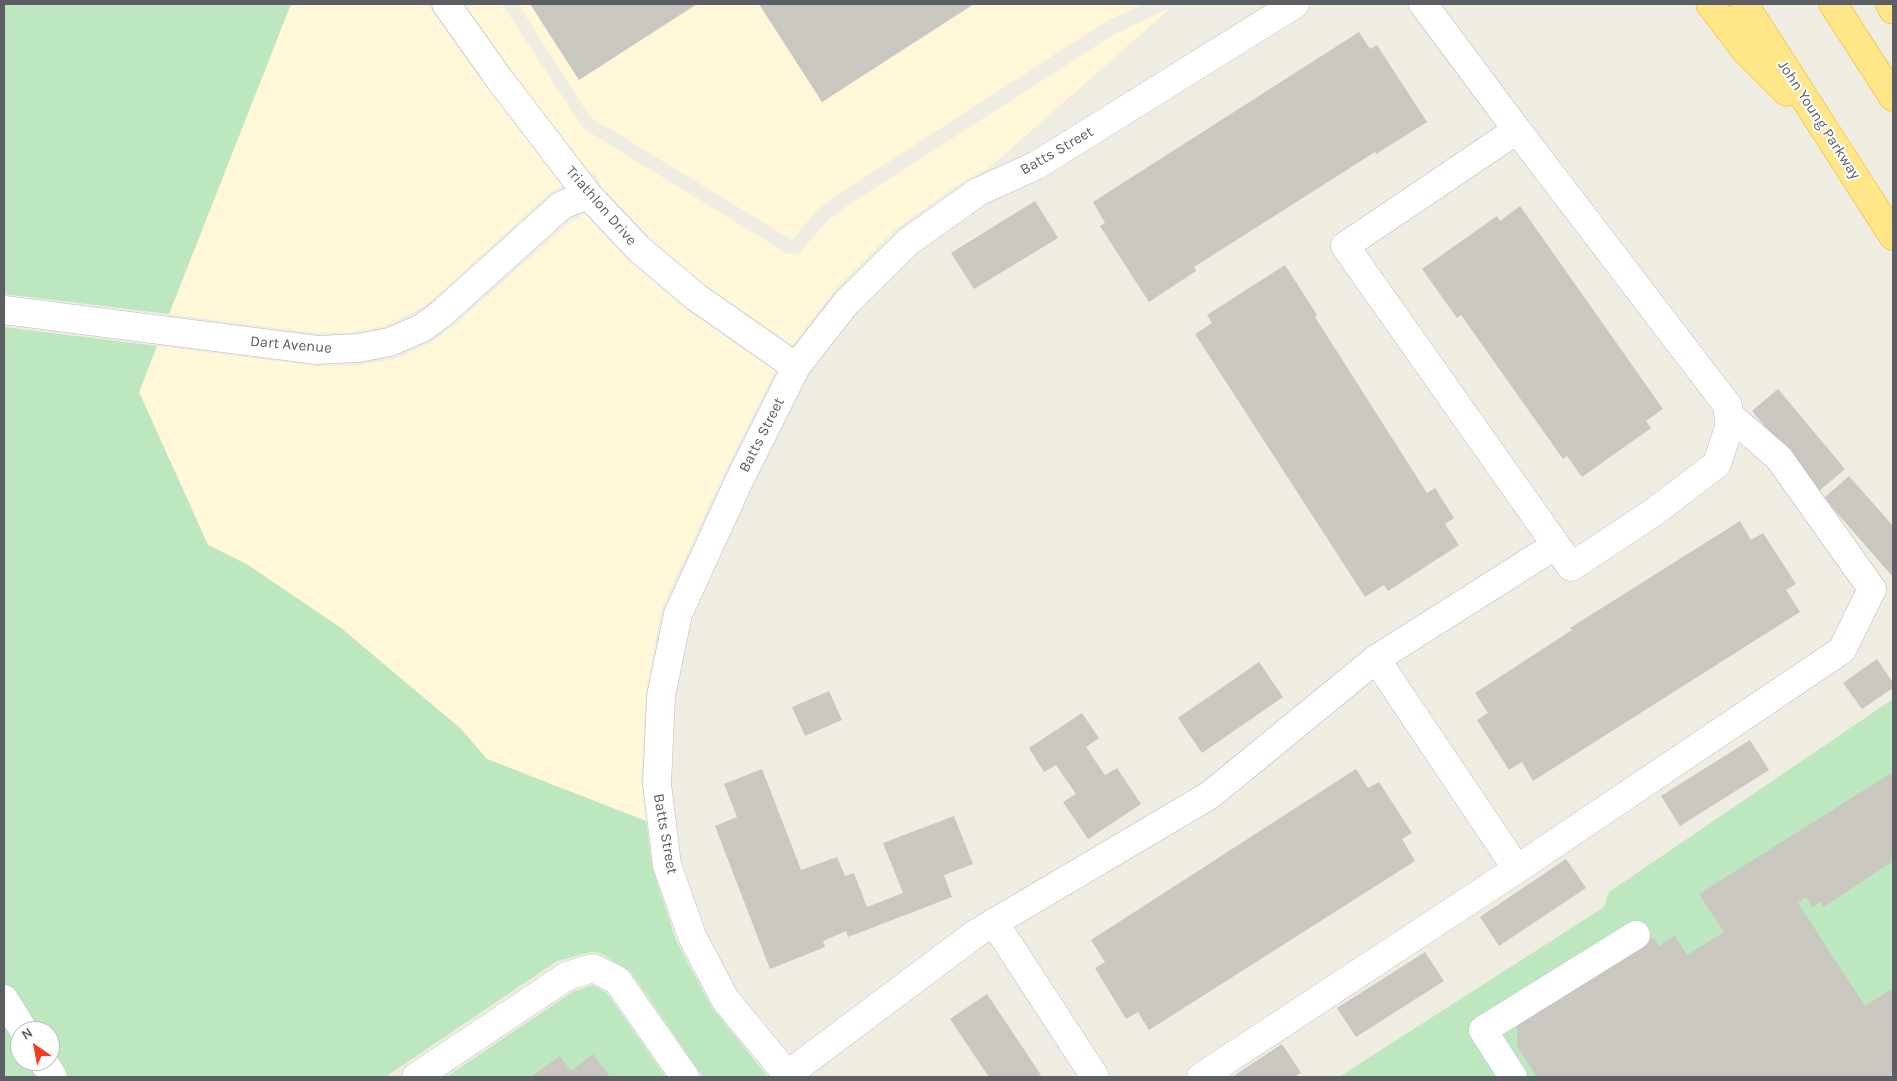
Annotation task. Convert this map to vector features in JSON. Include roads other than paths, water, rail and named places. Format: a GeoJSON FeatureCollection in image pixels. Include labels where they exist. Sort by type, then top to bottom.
{"type":"FeatureCollection","features":[{"type":"Feature","properties":{"kind":"highway"},"geometry":{"type":"LineString","coordinates":[[1710,4],[1745,50],[1822,126]]}},
{"type":"Feature","properties":{"kind":"highway","name":"John Young Parkway"},"geometry":{"type":"LineString","coordinates":[[1744,4],[1893,236]]}},
{"type":"Feature","properties":{"kind":"highway"},"geometry":{"type":"LineString","coordinates":[[1833,4],[1893,97]]}},
{"type":"Feature","properties":{"kind":"highway"},"geometry":{"type":"LineString","coordinates":[[1890,4],[1893,10]]}},
{"type":"Feature","properties":{"kind":"street","name":"Triathlon Drive"},"geometry":{"type":"LineString","coordinates":[[446,4],[500,80],[588,195],[639,249],[696,297],[796,367]]}},
{"type":"Feature","properties":{"kind":"street","name":"Batts Street"},"geometry":{"type":"LineString","coordinates":[[788,1076],[725,999],[692,936],[667,865],[657,784],[662,696],[678,614],[740,479],[796,367],[846,303],[908,241],[978,192],[1037,165],[1294,4]]}},
{"type":"Feature","properties":{"kind":"street"},"geometry":{"type":"LineString","coordinates":[[1423,4],[1728,406],[1729,427],[1717,464],[1654,512],[1571,567],[1345,246],[1517,130]]}},
{"type":"Feature","properties":{"kind":"street","name":"Dart Avenue"},"geometry":{"type":"LineString","coordinates":[[4,310],[317,350],[358,348],[390,342],[422,328],[441,314],[562,205],[588,195]]}},
{"type":"Feature","properties":{"kind":"street"},"geometry":{"type":"LineString","coordinates":[[1201,1077],[1517,869],[1842,650],[1872,589],[1779,458],[1728,414]]}},
{"type":"Feature","properties":{"kind":"street"},"geometry":{"type":"LineString","coordinates":[[788,1076],[975,934],[1210,795],[1376,659],[1556,545]]}},
{"type":"Feature","properties":{"kind":"street"},"geometry":{"type":"LineString","coordinates":[[1376,659],[1517,869]]}},
{"type":"Feature","properties":{"kind":"street"},"geometry":{"type":"LineString","coordinates":[[994,922],[1095,1077]]}},
{"type":"Feature","properties":{"kind":"street"},"geometry":{"type":"LineString","coordinates":[[1513,1077],[1483,1030],[1636,934]]}},
{"type":"Feature","properties":{"kind":"street"},"geometry":{"type":"LineString","coordinates":[[416,1077],[567,976],[594,968],[617,980],[685,1077]]}},
{"type":"Feature","properties":{"kind":"street"},"geometry":{"type":"LineString","coordinates":[[4,999],[18,1021]]}}]}
